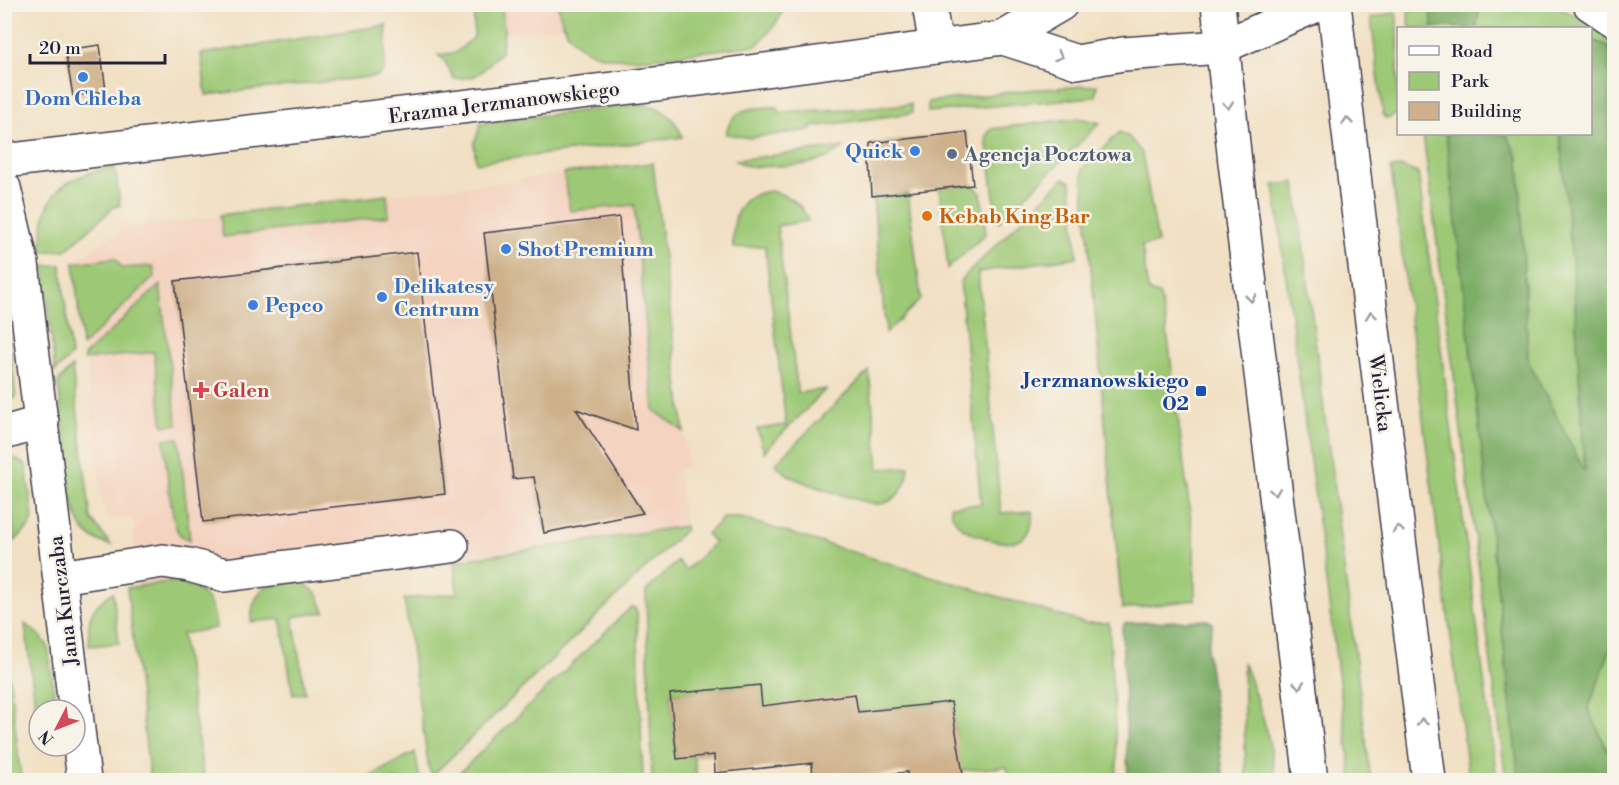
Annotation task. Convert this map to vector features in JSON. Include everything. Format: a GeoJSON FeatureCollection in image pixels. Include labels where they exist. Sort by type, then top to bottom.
{"type":"FeatureCollection","features":[{"type":"Feature","properties":{"kind":"street"},"geometry":{"type":"LineString","coordinates":[[929,4],[936,47]]}},
{"type":"Feature","properties":{"kind":"street","name":"Erazma Jerzmanowskiego"},"geometry":{"type":"LineString","coordinates":[[4,161],[687,80],[1003,38],[1061,4]]}},
{"type":"Feature","properties":{"kind":"street"},"geometry":{"type":"LineString","coordinates":[[1218,4],[1311,780]]}},
{"type":"Feature","properties":{"kind":"street","name":"Erazma Jerzmanowskiego"},"geometry":{"type":"LineString","coordinates":[[1003,38],[1077,62],[1123,54],[1222,47],[1319,4]]}},
{"type":"Feature","properties":{"kind":"street","name":"Wielicka"},"geometry":{"type":"LineString","coordinates":[[1334,4],[1356,201],[1429,780]]}},
{"type":"Feature","properties":{"kind":"street"},"geometry":{"type":"LineString","coordinates":[[1590,4],[1614,20]]}},
{"type":"Feature","properties":{"kind":"street","name":"Jana Kurczaba"},"geometry":{"type":"LineString","coordinates":[[4,188],[22,264],[84,780]]}},
{"type":"Feature","properties":{"kind":"street"},"geometry":{"type":"LineString","coordinates":[[4,433],[42,422]]}},
{"type":"Feature","properties":{"kind":"street"},"geometry":{"type":"LineString","coordinates":[[60,577],[163,561],[189,565],[225,575],[452,546]]}},
{"type":"Feature","properties":{"kind":"shaded area"},"geometry":{"type":"Polygon","coordinates":[[[502,5],[558,5],[564,26],[504,33],[502,5]]]}},
{"type":"Feature","properties":{"kind":"shaded area"},"geometry":{"type":"Polygon","coordinates":[[[653,163],[688,467],[677,469],[685,526],[454,561],[289,579],[147,601],[139,588],[134,521],[132,519],[108,520],[104,515],[74,263],[123,228],[653,163]]]}},
{"type":"Feature","properties":{"kind":"green space"},"geometry":{"type":"Polygon","coordinates":[[[1547,4],[1593,25],[1614,46],[1614,214],[1608,178],[1609,46],[1592,40],[1592,27],[1476,27],[1480,5],[1547,4]]]}},
{"type":"Feature","properties":{"kind":"green space"},"geometry":{"type":"Polygon","coordinates":[[[474,5],[502,5],[504,33],[501,52],[480,73],[473,77],[454,79],[444,60],[438,55],[455,53],[474,37],[474,5]]]}},
{"type":"Feature","properties":{"kind":"green space"},"geometry":{"type":"Polygon","coordinates":[[[558,5],[784,5],[780,16],[757,45],[625,59],[589,52],[575,42],[564,27],[558,5]]]}},
{"type":"Feature","properties":{"kind":"green space"},"geometry":{"type":"Polygon","coordinates":[[[1430,5],[1480,5],[1476,27],[1433,27],[1430,5]]]}},
{"type":"Feature","properties":{"kind":"green space"},"geometry":{"type":"Polygon","coordinates":[[[1431,7],[1433,27],[1410,27],[1408,10],[1431,7]]]}},
{"type":"Feature","properties":{"kind":"green space"},"geometry":{"type":"Polygon","coordinates":[[[1396,12],[1397,114],[1389,118],[1383,115],[1371,18],[1396,12]]]}},
{"type":"Feature","properties":{"kind":"green space"},"geometry":{"type":"Polygon","coordinates":[[[387,25],[384,70],[378,76],[206,95],[201,54],[387,25]]]}},
{"type":"Feature","properties":{"kind":"green space"},"geometry":{"type":"Polygon","coordinates":[[[1592,40],[1609,46],[1608,178],[1614,214],[1614,639],[1588,709],[1614,764],[1614,780],[1519,780],[1446,135],[1507,135],[1519,159],[1528,361],[1585,472],[1573,272],[1560,135],[1592,135],[1592,40]]]}},
{"type":"Feature","properties":{"kind":"green space"},"geometry":{"type":"Polygon","coordinates":[[[1097,85],[1094,97],[928,112],[928,102],[1027,90],[1097,85]]]}},
{"type":"Feature","properties":{"kind":"green space"},"geometry":{"type":"Polygon","coordinates":[[[641,104],[655,107],[672,118],[682,137],[476,163],[474,144],[481,123],[641,104]]]}},
{"type":"Feature","properties":{"kind":"green space"},"geometry":{"type":"Polygon","coordinates":[[[911,104],[912,113],[812,127],[812,130],[749,138],[726,134],[733,118],[753,108],[778,107],[779,112],[911,104]]]}},
{"type":"Feature","properties":{"kind":"green space"},"geometry":{"type":"Polygon","coordinates":[[[1079,118],[1100,123],[999,222],[986,136],[991,129],[1079,118]]]}},
{"type":"Feature","properties":{"kind":"green space"},"geometry":{"type":"Polygon","coordinates":[[[1120,132],[1129,137],[1142,153],[1158,243],[1142,246],[1148,291],[1159,294],[1166,323],[1194,545],[1195,600],[1122,609],[1082,169],[1120,132]]]}},
{"type":"Feature","properties":{"kind":"green space"},"geometry":{"type":"Polygon","coordinates":[[[1423,135],[1446,135],[1519,780],[1506,780],[1423,135]]]}},
{"type":"Feature","properties":{"kind":"green space"},"geometry":{"type":"Polygon","coordinates":[[[1507,135],[1560,135],[1573,272],[1585,474],[1528,361],[1519,159],[1507,135]]]}},
{"type":"Feature","properties":{"kind":"green space"},"geometry":{"type":"Polygon","coordinates":[[[844,147],[824,159],[789,166],[754,167],[735,160],[844,147]]]}},
{"type":"Feature","properties":{"kind":"green space"},"geometry":{"type":"Polygon","coordinates":[[[653,163],[684,432],[654,410],[634,205],[570,211],[564,173],[653,163]]]}},
{"type":"Feature","properties":{"kind":"green space"},"geometry":{"type":"Polygon","coordinates":[[[115,167],[120,206],[114,207],[66,250],[42,252],[45,216],[57,192],[80,176],[115,167]]]}},
{"type":"Feature","properties":{"kind":"green space"},"geometry":{"type":"Polygon","coordinates":[[[1402,167],[1418,173],[1497,780],[1469,780],[1391,168],[1402,167]]]}},
{"type":"Feature","properties":{"kind":"green space"},"geometry":{"type":"Polygon","coordinates":[[[1064,178],[1071,182],[1077,257],[978,272],[1001,513],[1032,511],[1032,523],[1024,537],[1018,541],[1002,542],[963,529],[955,520],[950,506],[981,504],[960,281],[1064,178]]]}},
{"type":"Feature","properties":{"kind":"green space"},"geometry":{"type":"Polygon","coordinates":[[[1295,182],[1371,780],[1352,780],[1274,185],[1295,182]]]}},
{"type":"Feature","properties":{"kind":"green space"},"geometry":{"type":"Polygon","coordinates":[[[973,185],[981,193],[986,234],[948,268],[939,188],[973,185]]]}},
{"type":"Feature","properties":{"kind":"green space"},"geometry":{"type":"Polygon","coordinates":[[[771,191],[794,201],[802,209],[808,221],[777,226],[798,393],[826,389],[764,452],[757,429],[786,425],[765,246],[733,248],[733,237],[735,218],[743,203],[759,193],[771,191]]]}},
{"type":"Feature","properties":{"kind":"green space"},"geometry":{"type":"Polygon","coordinates":[[[908,194],[921,299],[886,333],[873,197],[908,194]]]}},
{"type":"Feature","properties":{"kind":"green space"},"geometry":{"type":"Polygon","coordinates":[[[387,195],[389,216],[223,237],[220,215],[387,195]]]}},
{"type":"Feature","properties":{"kind":"green space"},"geometry":{"type":"Polygon","coordinates":[[[115,258],[122,268],[153,266],[155,276],[82,346],[74,263],[115,258]]]}},
{"type":"Feature","properties":{"kind":"green space"},"geometry":{"type":"Polygon","coordinates":[[[61,265],[71,356],[55,372],[44,266],[61,265]]]}},
{"type":"Feature","properties":{"kind":"green space"},"geometry":{"type":"Polygon","coordinates":[[[160,285],[177,424],[163,426],[154,352],[84,360],[84,356],[160,285]]]}},
{"type":"Feature","properties":{"kind":"green space"},"geometry":{"type":"Polygon","coordinates":[[[5,299],[16,397],[4,407],[5,299]]]}},
{"type":"Feature","properties":{"kind":"green space"},"geometry":{"type":"Polygon","coordinates":[[[72,367],[91,519],[111,545],[93,538],[82,528],[71,495],[58,382],[72,367]]]}},
{"type":"Feature","properties":{"kind":"green space"},"geometry":{"type":"Polygon","coordinates":[[[869,371],[879,469],[909,467],[907,479],[901,491],[892,500],[880,504],[849,497],[807,483],[790,476],[775,464],[869,371]]]}},
{"type":"Feature","properties":{"kind":"green space"},"geometry":{"type":"Polygon","coordinates":[[[179,438],[190,540],[180,535],[175,525],[167,474],[164,439],[179,438]]]}},
{"type":"Feature","properties":{"kind":"green space"},"geometry":{"type":"Polygon","coordinates":[[[5,453],[26,465],[33,518],[30,526],[15,541],[5,453]]]}},
{"type":"Feature","properties":{"kind":"green space"},"geometry":{"type":"Polygon","coordinates":[[[723,518],[741,518],[1085,623],[1109,623],[1117,762],[1116,780],[1009,780],[1007,767],[957,771],[956,733],[951,702],[858,712],[762,706],[759,685],[670,694],[677,758],[694,757],[697,780],[652,780],[646,591],[678,561],[686,570],[714,543],[707,534],[723,518]]]}},
{"type":"Feature","properties":{"kind":"green space"},"geometry":{"type":"Polygon","coordinates":[[[685,526],[685,530],[433,775],[429,770],[404,599],[457,593],[454,561],[685,526]]]}},
{"type":"Feature","properties":{"kind":"green space"},"geometry":{"type":"Polygon","coordinates":[[[301,580],[318,595],[325,612],[293,617],[305,693],[293,695],[281,619],[251,622],[251,617],[256,599],[264,587],[301,580]]]}},
{"type":"Feature","properties":{"kind":"green space"},"geometry":{"type":"Polygon","coordinates":[[[168,582],[188,585],[196,589],[208,600],[215,617],[216,628],[182,634],[204,780],[150,780],[127,588],[168,582]]]}},
{"type":"Feature","properties":{"kind":"green space"},"geometry":{"type":"Polygon","coordinates":[[[113,592],[119,643],[89,646],[91,614],[113,592]]]}},
{"type":"Feature","properties":{"kind":"green space"},"geometry":{"type":"Polygon","coordinates":[[[631,607],[635,608],[637,613],[643,780],[452,780],[631,607]]]}},
{"type":"Feature","properties":{"kind":"green space"},"geometry":{"type":"Polygon","coordinates":[[[1207,620],[1213,623],[1207,650],[1224,780],[1128,780],[1122,629],[1125,623],[1207,620]]]}},
{"type":"Feature","properties":{"kind":"green space"},"geometry":{"type":"Polygon","coordinates":[[[25,624],[48,646],[54,698],[34,698],[25,624]]]}},
{"type":"Feature","properties":{"kind":"green space"},"geometry":{"type":"Polygon","coordinates":[[[5,638],[21,778],[16,780],[5,780],[5,638]]]}},
{"type":"Feature","properties":{"kind":"green space"},"geometry":{"type":"Polygon","coordinates":[[[1614,639],[1614,764],[1588,709],[1614,639]]]}},
{"type":"Feature","properties":{"kind":"green space"},"geometry":{"type":"Polygon","coordinates":[[[1243,662],[1268,735],[1275,780],[1246,780],[1243,662]]]}},
{"type":"Feature","properties":{"kind":"green space"},"geometry":{"type":"Polygon","coordinates":[[[415,752],[420,780],[364,780],[415,752]]]}},
{"type":"Feature","properties":{"kind":"building"},"geometry":{"type":"Polygon","coordinates":[[[100,45],[106,91],[73,96],[65,50],[100,45]]]}},
{"type":"Feature","properties":{"kind":"building"},"geometry":{"type":"Polygon","coordinates":[[[967,132],[973,185],[872,196],[871,143],[967,132]]]}},
{"type":"Feature","properties":{"kind":"building"},"geometry":{"type":"Polygon","coordinates":[[[619,217],[636,430],[576,409],[643,513],[544,533],[534,477],[513,479],[484,233],[619,217]]]}},
{"type":"Feature","properties":{"kind":"building"},"geometry":{"type":"Polygon","coordinates":[[[417,252],[445,494],[203,522],[175,281],[417,252]]]}},
{"type":"Feature","properties":{"kind":"building"},"geometry":{"type":"Polygon","coordinates":[[[760,685],[762,706],[855,694],[858,712],[951,702],[964,780],[908,780],[907,772],[835,780],[813,780],[812,763],[715,773],[714,755],[677,759],[670,694],[760,685]]]}},
{"type":"Feature","properties":{"kind":"place","name":"Dom Chleba"},"geometry":{"type":"Point","coordinates":[83,77]}},
{"type":"Feature","properties":{"kind":"place","name":"Quick"},"geometry":{"type":"Point","coordinates":[915,151]}},
{"type":"Feature","properties":{"kind":"place","name":"Agencja Pocztowa"},"geometry":{"type":"Point","coordinates":[952,154]}},
{"type":"Feature","properties":{"kind":"place","name":"Kebab King Bar"},"geometry":{"type":"Point","coordinates":[927,216]}},
{"type":"Feature","properties":{"kind":"place","name":"Shot Premium"},"geometry":{"type":"Point","coordinates":[506,249]}},
{"type":"Feature","properties":{"kind":"place","name":"Delikatesy Centrum"},"geometry":{"type":"Point","coordinates":[382,297]}},
{"type":"Feature","properties":{"kind":"place","name":"Pepco"},"geometry":{"type":"Point","coordinates":[253,305]}},
{"type":"Feature","properties":{"kind":"place","name":"Galen"},"geometry":{"type":"Point","coordinates":[201,390]}},
{"type":"Feature","properties":{"kind":"place","name":"Jerzmanowskiego 02"},"geometry":{"type":"Point","coordinates":[1201,391]}}]}
